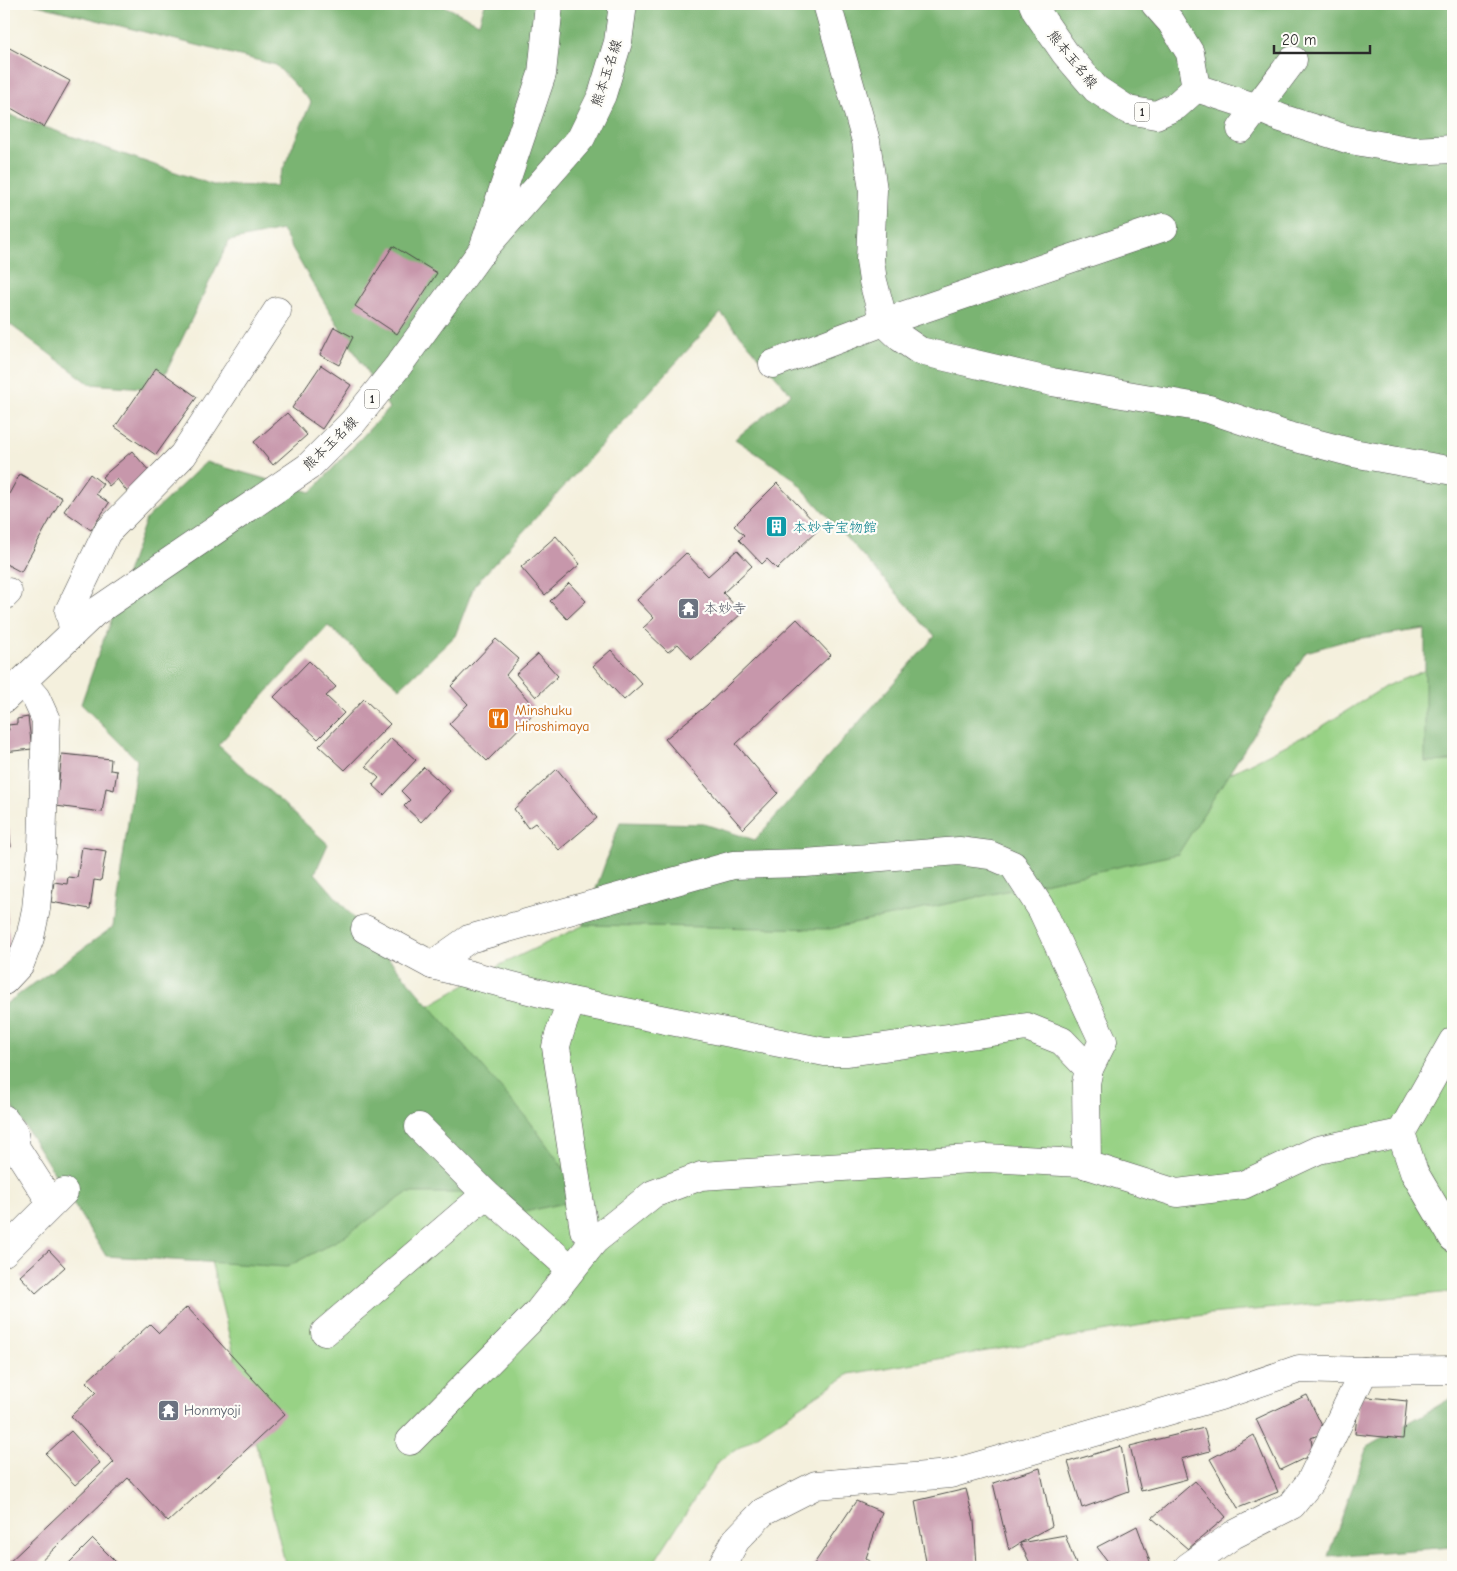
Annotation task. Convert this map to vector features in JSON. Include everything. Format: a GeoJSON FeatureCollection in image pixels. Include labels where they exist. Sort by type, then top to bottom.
{"type":"FeatureCollection","features":[{"type":"Feature","properties":{"kind":"street"},"geometry":{"type":"LineString","coordinates":[[482,252],[542,74],[549,4]]}},
{"type":"Feature","properties":{"kind":"street","name":"熊本玉名線"},"geometry":{"type":"LineString","coordinates":[[13,691],[94,613],[308,467],[353,422],[398,366],[482,252],[581,138],[602,95],[618,42],[623,4]]}},
{"type":"Feature","properties":{"kind":"street"},"geometry":{"type":"LineString","coordinates":[[826,4],[866,141],[873,190],[870,260],[873,281],[884,322],[901,338],[920,351],[1052,382],[1210,409],[1285,435],[1353,453],[1453,471]]}},
{"type":"Feature","properties":{"kind":"street","name":"熊本玉名線"},"geometry":{"type":"LineString","coordinates":[[1033,4],[1065,53],[1096,89],[1128,110],[1156,115],[1176,106],[1196,88]]}},
{"type":"Feature","properties":{"kind":"street"},"geometry":{"type":"LineString","coordinates":[[1155,4],[1171,22],[1190,53],[1196,88],[1350,140],[1412,151],[1453,149]]}},
{"type":"Feature","properties":{"kind":"street"},"geometry":{"type":"LineString","coordinates":[[1241,129],[1292,60]]}},
{"type":"Feature","properties":{"kind":"street"},"geometry":{"type":"LineString","coordinates":[[773,364],[884,322],[1164,227]]}},
{"type":"Feature","properties":{"kind":"street"},"geometry":{"type":"LineString","coordinates":[[74,632],[69,611],[107,532],[183,455],[277,311]]}},
{"type":"Feature","properties":{"kind":"street"},"geometry":{"type":"LineString","coordinates":[[4,981],[20,964],[30,938],[36,909],[42,846],[46,720],[36,698],[13,691]]}},
{"type":"Feature","properties":{"kind":"street"},"geometry":{"type":"LineString","coordinates":[[432,965],[469,939],[733,865],[806,863],[959,851],[990,855],[1013,865],[1042,910],[1103,1042],[1089,1069],[1086,1083],[1088,1164]]}},
{"type":"Feature","properties":{"kind":"street"},"geometry":{"type":"LineString","coordinates":[[365,929],[432,965],[571,1001],[825,1052],[848,1052],[1027,1027],[1062,1040],[1089,1069]]}},
{"type":"Feature","properties":{"kind":"street"},"geometry":{"type":"LineString","coordinates":[[571,1001],[567,1016],[558,1034],[556,1047],[584,1230],[594,1241]]}},
{"type":"Feature","properties":{"kind":"street"},"geometry":{"type":"LineString","coordinates":[[1453,1041],[1401,1133],[1414,1172],[1453,1238]]}},
{"type":"Feature","properties":{"kind":"street"},"geometry":{"type":"LineString","coordinates":[[4,1119],[14,1132],[16,1148],[58,1198],[4,1252]]}},
{"type":"Feature","properties":{"kind":"street"},"geometry":{"type":"LineString","coordinates":[[419,1127],[486,1194],[571,1269]]}},
{"type":"Feature","properties":{"kind":"street"},"geometry":{"type":"LineString","coordinates":[[410,1441],[539,1311],[594,1241],[653,1194],[701,1176],[986,1158],[1088,1164],[1177,1192],[1243,1185],[1318,1150],[1401,1133]]}},
{"type":"Feature","properties":{"kind":"street"},"geometry":{"type":"LineString","coordinates":[[325,1332],[486,1194]]}},
{"type":"Feature","properties":{"kind":"street"},"geometry":{"type":"LineString","coordinates":[[721,1567],[736,1540],[763,1512],[816,1485],[950,1474],[1220,1396],[1299,1369],[1364,1371],[1453,1370]]}},
{"type":"Feature","properties":{"kind":"street"},"geometry":{"type":"LineString","coordinates":[[1188,1567],[1233,1534],[1292,1505],[1310,1482],[1364,1371]]}},
{"type":"Feature","properties":{"kind":"green space"},"geometry":{"type":"Polygon","coordinates":[[[33,4],[440,4],[479,23],[485,4],[1453,4],[1453,761],[1425,762],[1425,629],[1348,640],[1306,652],[1178,854],[830,929],[583,925],[620,822],[704,824],[755,840],[935,636],[793,478],[735,439],[791,394],[721,313],[474,586],[455,636],[400,688],[328,626],[218,745],[328,844],[315,873],[531,1123],[585,1198],[525,1212],[462,1193],[407,1193],[342,1238],[287,1267],[106,1256],[4,1093],[4,1005],[113,927],[137,760],[81,704],[146,519],[206,462],[311,492],[389,408],[282,230],[229,241],[158,389],[90,384],[4,320],[4,113],[213,185],[276,186],[311,102],[276,65],[33,4]]]}},
{"type":"Feature","properties":{"kind":"green space"},"geometry":{"type":"Polygon","coordinates":[[[1453,659],[1453,1292],[1209,1314],[849,1374],[719,1461],[651,1567],[286,1567],[197,1204],[289,1085],[502,964],[647,895],[1173,802],[1318,729],[1386,686],[1453,659]]]}},
{"type":"Feature","properties":{"kind":"green space"},"geometry":{"type":"Polygon","coordinates":[[[1453,1397],[1453,1547],[1328,1556],[1367,1447],[1453,1397]]]}},
{"type":"Feature","properties":{"kind":"building"},"geometry":{"type":"Polygon","coordinates":[[[4,45],[70,81],[44,127],[4,104],[4,45]]]}},
{"type":"Feature","properties":{"kind":"building"},"geometry":{"type":"Polygon","coordinates":[[[393,246],[437,273],[397,334],[355,306],[393,246]]]}},
{"type":"Feature","properties":{"kind":"building"},"geometry":{"type":"Polygon","coordinates":[[[334,327],[353,337],[339,365],[320,355],[334,327]]]}},
{"type":"Feature","properties":{"kind":"building"},"geometry":{"type":"Polygon","coordinates":[[[321,365],[351,385],[322,429],[292,408],[321,365]]]}},
{"type":"Feature","properties":{"kind":"building"},"geometry":{"type":"Polygon","coordinates":[[[156,368],[197,397],[156,455],[115,427],[156,368]]]}},
{"type":"Feature","properties":{"kind":"building"},"geometry":{"type":"Polygon","coordinates":[[[287,413],[307,435],[273,465],[254,442],[287,413]]]}},
{"type":"Feature","properties":{"kind":"building"},"geometry":{"type":"Polygon","coordinates":[[[132,451],[156,479],[133,499],[117,479],[109,486],[102,477],[132,451]]]}},
{"type":"Feature","properties":{"kind":"building"},"geometry":{"type":"Polygon","coordinates":[[[20,474],[62,498],[21,572],[4,563],[4,503],[20,474]]]}},
{"type":"Feature","properties":{"kind":"building"},"geometry":{"type":"Polygon","coordinates":[[[90,474],[103,484],[96,494],[109,503],[91,530],[64,511],[90,474]]]}},
{"type":"Feature","properties":{"kind":"building","name":"本妙寺宝物館"},"geometry":{"type":"Polygon","coordinates":[[[777,483],[820,528],[777,569],[767,559],[762,564],[739,540],[744,535],[734,526],[777,483]]]}},
{"type":"Feature","properties":{"kind":"building"},"geometry":{"type":"Polygon","coordinates":[[[556,536],[580,564],[545,595],[521,567],[556,536]]]}},
{"type":"Feature","properties":{"kind":"building"},"geometry":{"type":"Polygon","coordinates":[[[737,550],[752,566],[723,593],[742,613],[692,659],[678,644],[668,652],[643,628],[654,618],[637,600],[686,553],[708,576],[737,550]]]}},
{"type":"Feature","properties":{"kind":"building"},"geometry":{"type":"Polygon","coordinates":[[[569,583],[586,601],[567,619],[550,601],[569,583]]]}},
{"type":"Feature","properties":{"kind":"building"},"geometry":{"type":"Polygon","coordinates":[[[797,619],[831,655],[736,744],[778,793],[743,829],[665,739],[707,705],[797,619]]]}},
{"type":"Feature","properties":{"kind":"building"},"geometry":{"type":"Polygon","coordinates":[[[496,639],[519,659],[506,675],[537,710],[487,761],[449,724],[468,704],[451,686],[496,639]]]}},
{"type":"Feature","properties":{"kind":"building"},"geometry":{"type":"Polygon","coordinates":[[[611,650],[642,684],[624,700],[593,666],[611,650]]]}},
{"type":"Feature","properties":{"kind":"building"},"geometry":{"type":"Polygon","coordinates":[[[538,654],[558,676],[536,697],[516,674],[538,654]]]}},
{"type":"Feature","properties":{"kind":"building"},"geometry":{"type":"Polygon","coordinates":[[[309,661],[336,687],[326,696],[344,713],[318,739],[274,697],[309,661]]]}},
{"type":"Feature","properties":{"kind":"building"},"geometry":{"type":"Polygon","coordinates":[[[4,665],[12,673],[4,681],[4,665]]]}},
{"type":"Feature","properties":{"kind":"building"},"geometry":{"type":"Polygon","coordinates":[[[364,699],[390,724],[345,770],[319,746],[364,699]]]}},
{"type":"Feature","properties":{"kind":"building"},"geometry":{"type":"Polygon","coordinates":[[[28,717],[32,749],[4,752],[4,731],[9,730],[8,725],[17,724],[17,719],[28,717]]]}},
{"type":"Feature","properties":{"kind":"building"},"geometry":{"type":"Polygon","coordinates":[[[391,738],[416,760],[384,795],[373,785],[379,778],[366,766],[391,738]]]}},
{"type":"Feature","properties":{"kind":"building"},"geometry":{"type":"Polygon","coordinates":[[[62,754],[111,759],[110,770],[117,771],[114,790],[106,788],[102,812],[56,806],[62,754]]]}},
{"type":"Feature","properties":{"kind":"building"},"geometry":{"type":"Polygon","coordinates":[[[424,767],[450,791],[421,822],[404,806],[410,800],[401,791],[424,767]]]}},
{"type":"Feature","properties":{"kind":"building"},"geometry":{"type":"Polygon","coordinates":[[[557,769],[597,818],[559,850],[535,823],[528,828],[514,809],[557,769]]]}},
{"type":"Feature","properties":{"kind":"building"},"geometry":{"type":"Polygon","coordinates":[[[9,829],[11,847],[4,848],[4,830],[9,829]]]}},
{"type":"Feature","properties":{"kind":"building"},"geometry":{"type":"Polygon","coordinates":[[[82,847],[106,851],[101,881],[94,880],[90,909],[51,902],[54,882],[67,884],[68,877],[77,878],[82,847]]]}},
{"type":"Feature","properties":{"kind":"building"},"geometry":{"type":"Polygon","coordinates":[[[4,886],[10,949],[4,950],[4,886]]]}},
{"type":"Feature","properties":{"kind":"building"},"geometry":{"type":"Polygon","coordinates":[[[49,1250],[65,1267],[36,1293],[20,1276],[49,1250]]]}},
{"type":"Feature","properties":{"kind":"building"},"geometry":{"type":"Polygon","coordinates":[[[187,1307],[285,1414],[168,1522],[128,1478],[35,1567],[4,1567],[114,1462],[71,1416],[96,1392],[86,1382],[150,1324],[159,1333],[187,1307]]]}},
{"type":"Feature","properties":{"kind":"building"},"geometry":{"type":"Polygon","coordinates":[[[1307,1395],[1325,1432],[1311,1438],[1313,1454],[1280,1470],[1256,1419],[1307,1395]]]}},
{"type":"Feature","properties":{"kind":"building"},"geometry":{"type":"Polygon","coordinates":[[[1359,1396],[1407,1401],[1403,1439],[1355,1434],[1359,1396]]]}},
{"type":"Feature","properties":{"kind":"building"},"geometry":{"type":"Polygon","coordinates":[[[1204,1428],[1210,1451],[1181,1459],[1187,1479],[1141,1491],[1130,1446],[1204,1428]]]}},
{"type":"Feature","properties":{"kind":"building"},"geometry":{"type":"Polygon","coordinates":[[[71,1431],[100,1463],[75,1485],[46,1454],[71,1431]]]}},
{"type":"Feature","properties":{"kind":"building"},"geometry":{"type":"Polygon","coordinates":[[[1254,1435],[1278,1492],[1238,1508],[1210,1459],[1254,1435]]]}},
{"type":"Feature","properties":{"kind":"building"},"geometry":{"type":"Polygon","coordinates":[[[1121,1446],[1129,1491],[1082,1508],[1068,1462],[1121,1446]]]}},
{"type":"Feature","properties":{"kind":"building"},"geometry":{"type":"Polygon","coordinates":[[[1040,1468],[1052,1526],[1009,1550],[993,1483],[1040,1468]]]}},
{"type":"Feature","properties":{"kind":"building"},"geometry":{"type":"Polygon","coordinates":[[[1195,1481],[1226,1517],[1188,1549],[1152,1518],[1195,1481]]]}},
{"type":"Feature","properties":{"kind":"building"},"geometry":{"type":"Polygon","coordinates":[[[966,1489],[974,1521],[977,1565],[970,1567],[927,1567],[915,1501],[966,1489]]]}},
{"type":"Feature","properties":{"kind":"building"},"geometry":{"type":"Polygon","coordinates":[[[856,1501],[882,1512],[866,1558],[877,1567],[812,1567],[856,1501]]]}},
{"type":"Feature","properties":{"kind":"building"},"geometry":{"type":"Polygon","coordinates":[[[1137,1526],[1152,1567],[1112,1567],[1097,1547],[1137,1526]]]}},
{"type":"Feature","properties":{"kind":"building"},"geometry":{"type":"Polygon","coordinates":[[[1065,1535],[1077,1567],[1032,1567],[1020,1543],[1065,1535]]]}},
{"type":"Feature","properties":{"kind":"building"},"geometry":{"type":"Polygon","coordinates":[[[93,1539],[121,1567],[65,1567],[93,1539]]]}},
{"type":"Feature","properties":{"kind":"place","name":"本妙寺宝物館"},"geometry":{"type":"Point","coordinates":[777,527]}},
{"type":"Feature","properties":{"kind":"place","name":"本妙寺"},"geometry":{"type":"Point","coordinates":[688,608]}},
{"type":"Feature","properties":{"kind":"place","name":"Minshuku Hiroshimaya"},"geometry":{"type":"Point","coordinates":[499,718]}},
{"type":"Feature","properties":{"kind":"place","name":"Honmyoji"},"geometry":{"type":"Point","coordinates":[168,1410]}}]}
